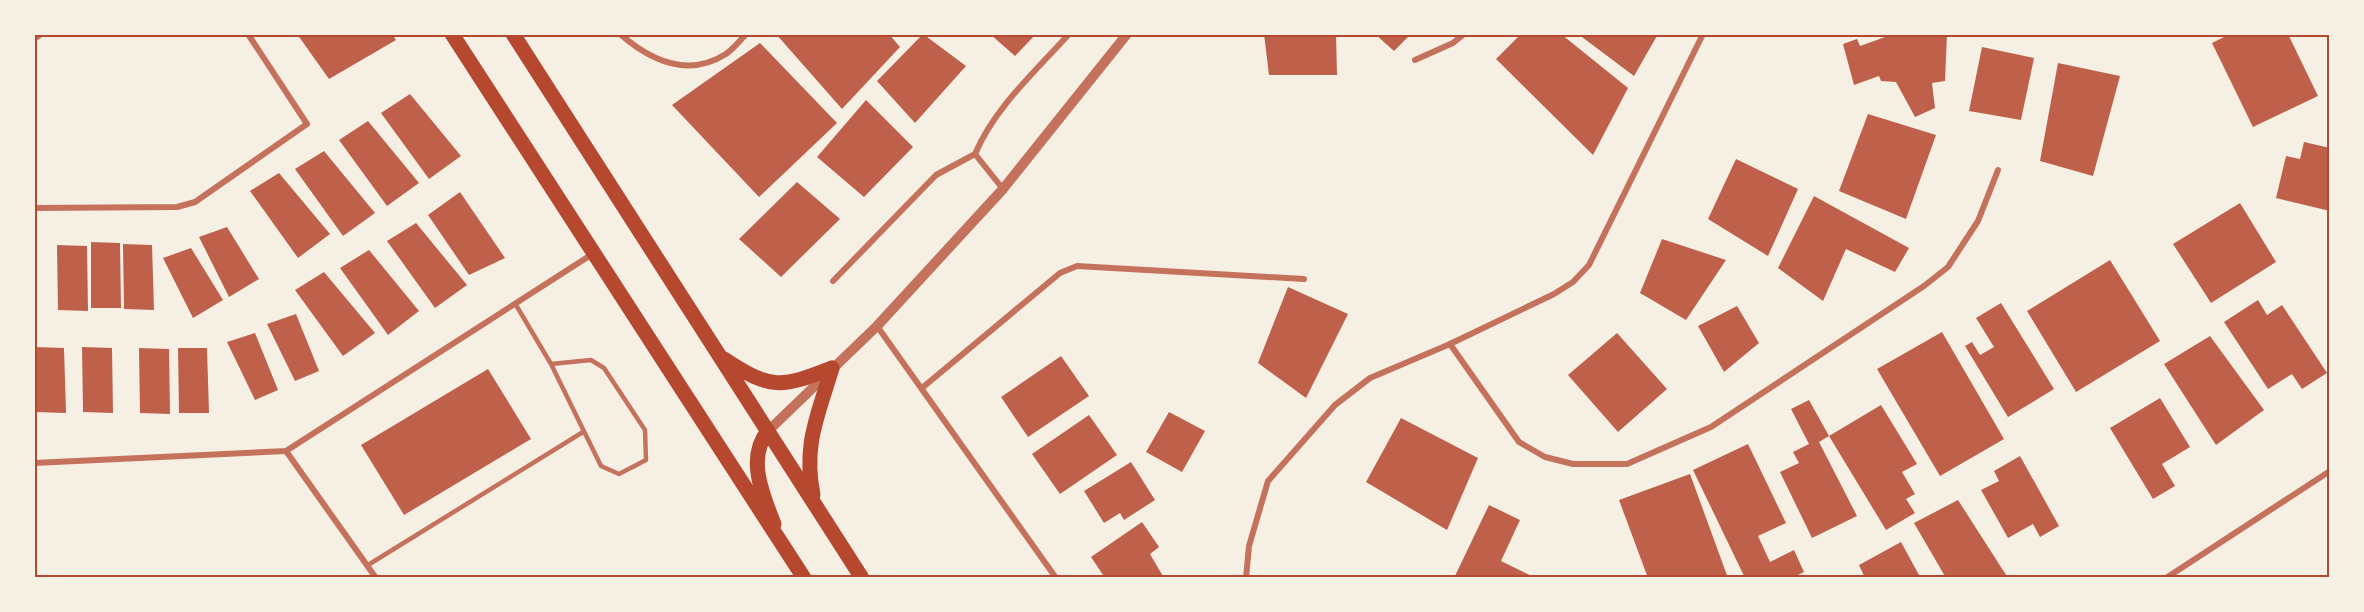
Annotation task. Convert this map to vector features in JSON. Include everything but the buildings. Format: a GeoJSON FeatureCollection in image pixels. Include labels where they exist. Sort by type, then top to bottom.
{"type":"FeatureCollection","features":[{"type":"Feature","properties":{"kind":"main road"},"geometry":{"type":"LineString","coordinates":[[452,34],[804,578]]}},
{"type":"Feature","properties":{"kind":"main road"},"geometry":{"type":"LineString","coordinates":[[513,34],[862,578]]}},
{"type":"Feature","properties":{"kind":"main road"},"geometry":{"type":"LineString","coordinates":[[718,355],[749,375],[771,383],[794,383],[832,368]]}},
{"type":"Feature","properties":{"kind":"main road"},"geometry":{"type":"LineString","coordinates":[[814,501],[809,475],[810,439],[832,368]]}},
{"type":"Feature","properties":{"kind":"main road"},"geometry":{"type":"LineString","coordinates":[[768,431],[762,439],[757,457],[757,470],[784,550]]}},
{"type":"Feature","properties":{"kind":"street"},"geometry":{"type":"LineString","coordinates":[[34,39],[41,34]]}},
{"type":"Feature","properties":{"kind":"street"},"geometry":{"type":"LineString","coordinates":[[34,208],[177,207],[195,202],[307,124],[248,34]]}},
{"type":"Feature","properties":{"kind":"street"},"geometry":{"type":"LineString","coordinates":[[620,34],[635,47],[661,62],[681,65],[706,63],[727,53],[746,34]]}},
{"type":"Feature","properties":{"kind":"street"},"geometry":{"type":"LineString","coordinates":[[833,281],[936,175],[975,154],[983,134],[997,114],[1069,34]]}},
{"type":"Feature","properties":{"kind":"street"},"geometry":{"type":"LineString","coordinates":[[768,431],[877,326],[1003,189],[1127,34]]}},
{"type":"Feature","properties":{"kind":"street"},"geometry":{"type":"LineString","coordinates":[[1415,60],[1453,43],[1464,34]]}},
{"type":"Feature","properties":{"kind":"street"},"geometry":{"type":"LineString","coordinates":[[1246,578],[1249,546],[1268,481],[1335,405],[1370,378],[1450,344],[1554,294],[1573,282],[1589,265],[1703,34]]}},
{"type":"Feature","properties":{"kind":"street"},"geometry":{"type":"LineString","coordinates":[[975,154],[1003,189]]}},
{"type":"Feature","properties":{"kind":"street"},"geometry":{"type":"LineString","coordinates":[[1450,344],[1519,442],[1545,457],[1573,464],[1627,464],[1711,427],[1924,286],[1948,267],[1978,221],[1998,170]]}},
{"type":"Feature","properties":{"kind":"street"},"geometry":{"type":"LineString","coordinates":[[34,464],[286,451],[516,305],[594,252]]}},
{"type":"Feature","properties":{"kind":"street"},"geometry":{"type":"LineString","coordinates":[[922,388],[1060,273],[1077,266],[1304,279]]}},
{"type":"Feature","properties":{"kind":"street"},"geometry":{"type":"LineString","coordinates":[[877,326],[1056,578]]}},
{"type":"Feature","properties":{"kind":"street"},"geometry":{"type":"LineString","coordinates":[[286,451],[376,578]]}},
{"type":"Feature","properties":{"kind":"street"},"geometry":{"type":"LineString","coordinates":[[2166,578],[2330,471]]}},
{"type":"Feature","properties":{"kind":"lane"},"geometry":{"type":"LineString","coordinates":[[516,305],[551,364],[601,466],[619,474],[646,460],[645,430],[604,368],[591,360],[551,364]]}},
{"type":"Feature","properties":{"kind":"lane"},"geometry":{"type":"LineString","coordinates":[[368,565],[583,432]]}}]}
